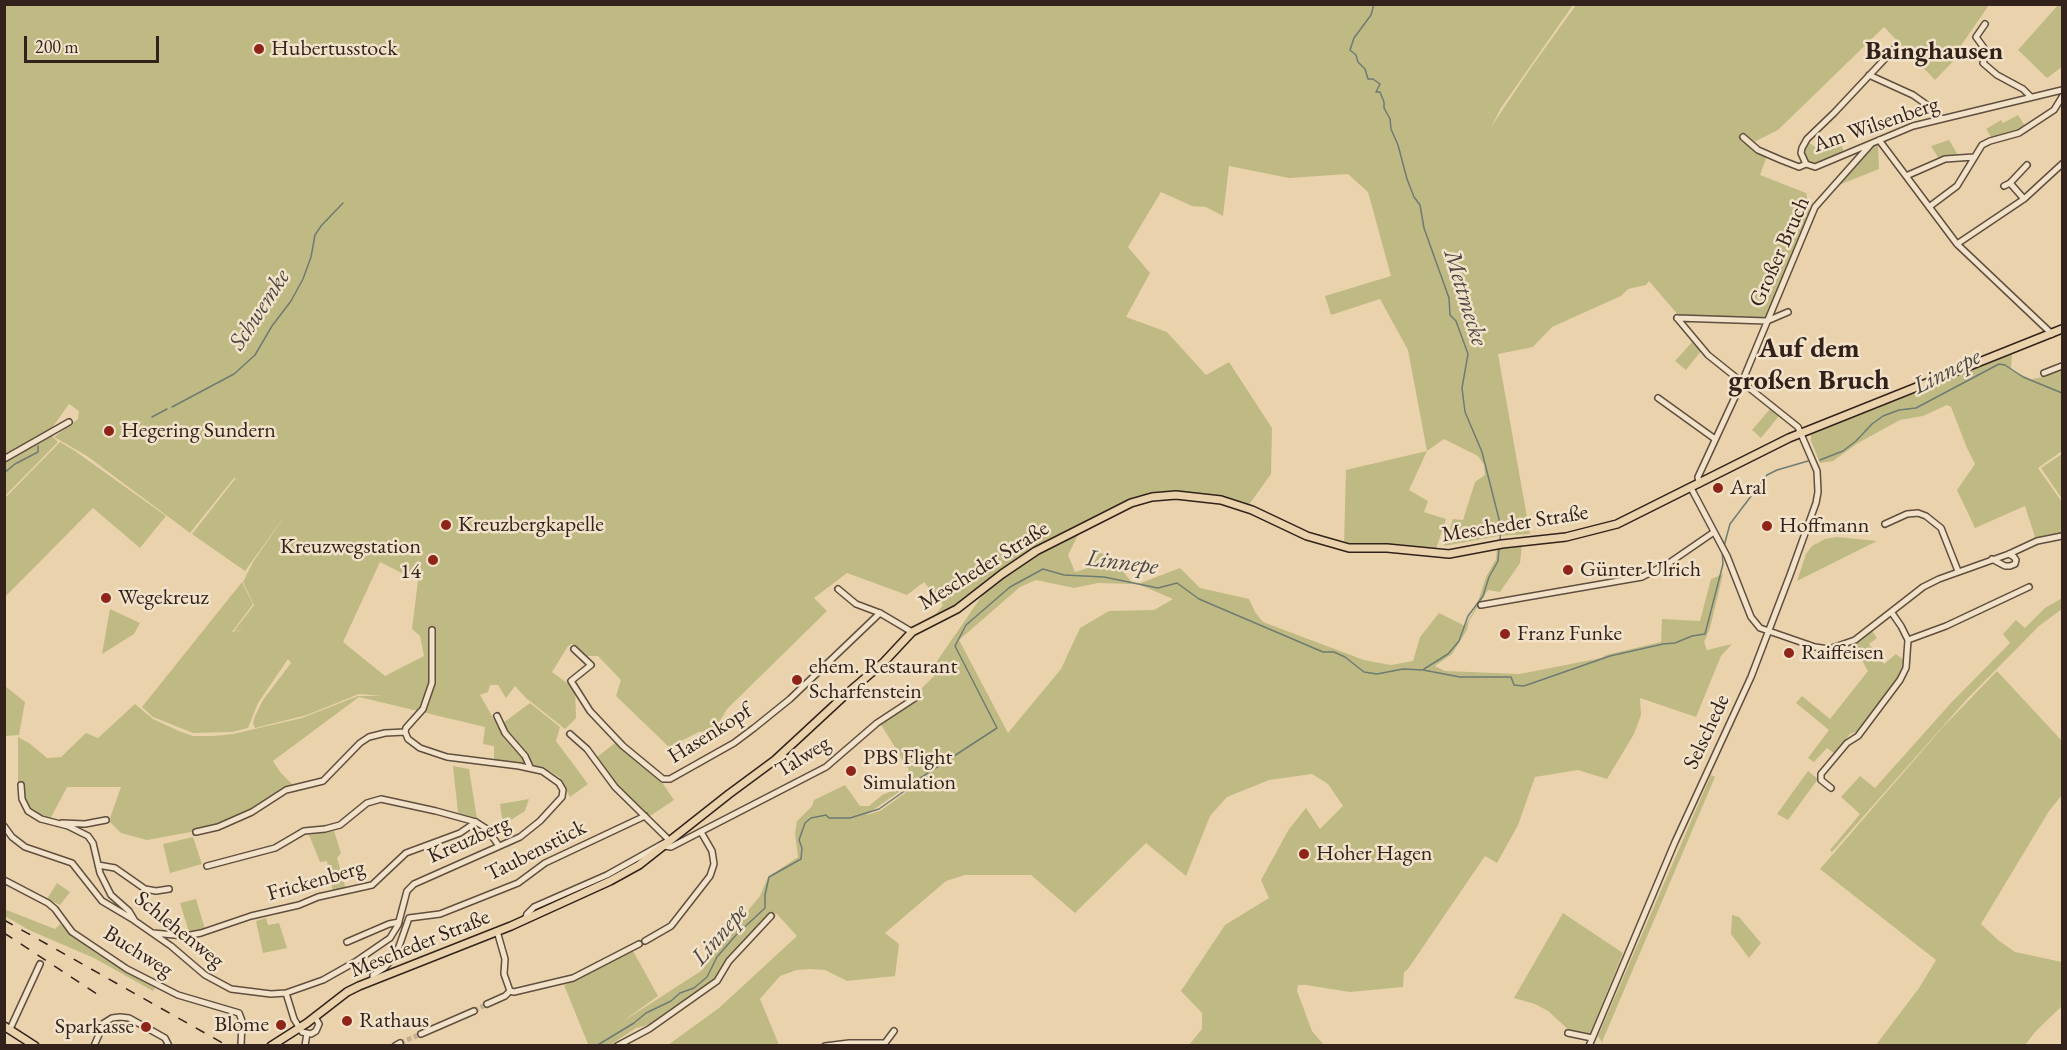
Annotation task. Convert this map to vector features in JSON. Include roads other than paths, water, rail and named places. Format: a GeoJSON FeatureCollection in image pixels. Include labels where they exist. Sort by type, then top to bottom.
{"type":"FeatureCollection","features":[{"type":"Feature","properties":{"kind":"main road","name":"Mescheder Straße"},"geometry":{"type":"LineString","coordinates":[[272,1046],[299,1029],[347,992],[525,920],[624,874],[647,860],[775,760],[884,662],[912,632],[957,609],[1036,551],[1121,508],[1159,496],[1185,495],[1226,502],[1252,510],[1299,533],[1343,548],[1397,549],[1444,555],[1499,544],[1549,540],[1608,527],[1628,520],[1801,433],[2062,329]]}},
{"type":"Feature","properties":{"kind":"main road"},"geometry":{"type":"LineString","coordinates":[[7,1027],[35,1046]]}},
{"type":"Feature","properties":{"kind":"street"},"geometry":{"type":"LineString","coordinates":[[1984,24],[1976,37],[1987,52],[1984,65],[2023,89],[2031,97]]}},
{"type":"Feature","properties":{"kind":"street"},"geometry":{"type":"LineString","coordinates":[[1806,164],[1802,158],[1804,144],[1895,48]]}},
{"type":"Feature","properties":{"kind":"street"},"geometry":{"type":"LineString","coordinates":[[1869,75],[1913,95],[1937,112],[1941,119]]}},
{"type":"Feature","properties":{"kind":"street","name":"Am Wilsenberg"},"geometry":{"type":"LineString","coordinates":[[1743,137],[1763,153],[1798,167],[1806,164],[1815,167],[1913,126],[2062,90]]}},
{"type":"Feature","properties":{"kind":"street"},"geometry":{"type":"LineString","coordinates":[[1929,207],[1957,186],[1974,157],[1986,143],[2015,135],[2054,110],[2062,97]]}},
{"type":"Feature","properties":{"kind":"street"},"geometry":{"type":"LineString","coordinates":[[1879,140],[1957,244],[2052,334]]}},
{"type":"Feature","properties":{"kind":"street","name":"Großer Bruch"},"geometry":{"type":"LineString","coordinates":[[1699,484],[1698,477],[1742,382],[1815,207],[1871,144]]}},
{"type":"Feature","properties":{"kind":"street"},"geometry":{"type":"LineString","coordinates":[[1906,176],[1945,159],[1974,157]]}},
{"type":"Feature","properties":{"kind":"street"},"geometry":{"type":"LineString","coordinates":[[1957,244],[2024,199],[2062,164]]}},
{"type":"Feature","properties":{"kind":"street"},"geometry":{"type":"LineString","coordinates":[[2024,199],[2007,184],[2027,165]]}},
{"type":"Feature","properties":{"kind":"street"},"geometry":{"type":"LineString","coordinates":[[1788,312],[1767,321],[1677,318],[1701,348],[1797,425],[1801,433]]}},
{"type":"Feature","properties":{"kind":"street"},"geometry":{"type":"LineString","coordinates":[[2044,373],[2062,366]]}},
{"type":"Feature","properties":{"kind":"street"},"geometry":{"type":"LineString","coordinates":[[1658,398],[1715,439]]}},
{"type":"Feature","properties":{"kind":"street"},"geometry":{"type":"LineString","coordinates":[[4,459],[69,422]]}},
{"type":"Feature","properties":{"kind":"street","name":"Selschede"},"geometry":{"type":"LineString","coordinates":[[1589,1046],[1676,842],[1770,631],[1816,503],[1817,471],[1801,433]]}},
{"type":"Feature","properties":{"kind":"street"},"geometry":{"type":"LineString","coordinates":[[1691,488],[1726,554],[1751,617],[1760,628],[1802,644],[1829,649],[1855,640],[1923,587],[2037,541],[2062,536]]}},
{"type":"Feature","properties":{"kind":"street"},"geometry":{"type":"LineString","coordinates":[[1885,524],[1907,514],[1918,513],[1926,516],[1941,528],[1958,571]]}},
{"type":"Feature","properties":{"kind":"street"},"geometry":{"type":"LineString","coordinates":[[1481,605],[1642,577],[1669,563],[1714,532]]}},
{"type":"Feature","properties":{"kind":"street"},"geometry":{"type":"LineString","coordinates":[[1992,559],[2005,566],[2010,566],[2015,564],[2016,560],[2009,554]]}},
{"type":"Feature","properties":{"kind":"street"},"geometry":{"type":"LineString","coordinates":[[1908,640],[1946,626],[2029,587]]}},
{"type":"Feature","properties":{"kind":"street"},"geometry":{"type":"LineString","coordinates":[[838,588],[856,604],[880,613],[912,632]]}},
{"type":"Feature","properties":{"kind":"street","name":"Hasenkopf"},"geometry":{"type":"LineString","coordinates":[[574,649],[591,665],[571,681],[590,711],[623,746],[644,764],[663,779],[670,779],[734,743],[754,729],[790,699],[880,613]]}},
{"type":"Feature","properties":{"kind":"street"},"geometry":{"type":"LineString","coordinates":[[1831,788],[1821,780],[1821,774],[1847,743],[1858,736],[1900,680],[1906,668],[1908,640],[1892,613]]}},
{"type":"Feature","properties":{"kind":"street"},"geometry":{"type":"LineString","coordinates":[[196,832],[218,827],[246,815],[264,806],[283,791],[323,781],[360,743],[369,737],[405,732],[407,725],[425,705],[432,683],[432,630]]}},
{"type":"Feature","properties":{"kind":"street","name":"Talweg"},"geometry":{"type":"LineString","coordinates":[[667,844],[671,847],[826,767],[876,723],[915,698]]}},
{"type":"Feature","properties":{"kind":"street"},"geometry":{"type":"LineString","coordinates":[[497,716],[505,733],[526,758],[530,767]]}},
{"type":"Feature","properties":{"kind":"street","name":"Kreuzberg"},"geometry":{"type":"LineString","coordinates":[[286,993],[323,980],[355,963],[390,938],[399,922],[406,894],[414,884],[527,832],[556,806],[562,797],[562,788],[557,780],[546,772],[530,767],[443,756],[415,746],[405,732]]}},
{"type":"Feature","properties":{"kind":"street"},"geometry":{"type":"LineString","coordinates":[[570,734],[587,749],[615,787],[645,816],[667,844]]}},
{"type":"Feature","properties":{"kind":"street","name":"Schlehenweg"},"geometry":{"type":"LineString","coordinates":[[21,785],[22,799],[28,811],[41,819],[60,824],[90,838],[108,891],[129,911],[135,921],[171,946],[205,975],[226,987],[271,994],[286,993]]}},
{"type":"Feature","properties":{"kind":"street"},"geometry":{"type":"LineString","coordinates":[[207,866],[275,848],[304,831],[340,825],[364,805],[378,800],[395,801],[476,822],[487,829],[499,846]]}},
{"type":"Feature","properties":{"kind":"street","name":"Taubenstück"},"geometry":{"type":"LineString","coordinates":[[373,980],[373,975],[384,968],[396,955],[409,918],[440,914],[518,882],[544,863],[645,816]]}},
{"type":"Feature","properties":{"kind":"street","name":"Schlehenweg"},"geometry":{"type":"LineString","coordinates":[[60,824],[68,822],[85,824],[106,820]]}},
{"type":"Feature","properties":{"kind":"street","name":"Frickenberg"},"geometry":{"type":"LineString","coordinates":[[152,933],[182,936],[201,933],[251,916],[299,905],[318,897],[372,885],[404,855],[460,833],[476,822]]}},
{"type":"Feature","properties":{"kind":"street"},"geometry":{"type":"LineString","coordinates":[[4,826],[12,837],[25,847],[72,863],[102,901],[135,921]]}},
{"type":"Feature","properties":{"kind":"street"},"geometry":{"type":"LineString","coordinates":[[487,1004],[510,991],[573,978],[671,926],[710,876],[714,864],[712,851],[701,832]]}},
{"type":"Feature","properties":{"kind":"street"},"geometry":{"type":"LineString","coordinates":[[98,865],[115,868],[145,889],[156,891],[169,889]]}},
{"type":"Feature","properties":{"kind":"street","name":"Buchweg"},"geometry":{"type":"LineString","coordinates":[[4,880],[50,904],[72,932],[127,969],[178,995],[239,1013],[242,1021],[241,1046]]}},
{"type":"Feature","properties":{"kind":"street"},"geometry":{"type":"LineString","coordinates":[[617,1046],[649,1029],[717,981],[729,961],[771,916]]}},
{"type":"Feature","properties":{"kind":"street"},"geometry":{"type":"LineString","coordinates":[[347,942],[399,922]]}},
{"type":"Feature","properties":{"kind":"street"},"geometry":{"type":"LineString","coordinates":[[497,931],[505,959],[504,974],[510,991]]}},
{"type":"Feature","properties":{"kind":"street"},"geometry":{"type":"LineString","coordinates":[[7,1027],[40,964]]}},
{"type":"Feature","properties":{"kind":"street"},"geometry":{"type":"LineString","coordinates":[[286,993],[299,1029],[311,1034],[318,1029],[319,1024],[315,1017]]}},
{"type":"Feature","properties":{"kind":"street"},"geometry":{"type":"LineString","coordinates":[[421,1034],[474,1011]]}},
{"type":"Feature","properties":{"kind":"street"},"geometry":{"type":"LineString","coordinates":[[94,1046],[105,1023],[112,1018],[123,1017],[165,1038],[169,1046]]}},
{"type":"Feature","properties":{"kind":"street"},"geometry":{"type":"LineString","coordinates":[[825,1046],[885,1043],[894,1030]]}},
{"type":"Feature","properties":{"kind":"street"},"geometry":{"type":"LineString","coordinates":[[305,1046],[307,1033]]}},
{"type":"Feature","properties":{"kind":"street"},"geometry":{"type":"LineString","coordinates":[[1568,1033],[1592,1038]]}},
{"type":"Feature","properties":{"kind":"waterway","name":"Mettmecke"},"geometry":{"type":"LineString","coordinates":[[1374,4],[1371,15],[1354,38],[1350,50],[1365,69],[1368,79],[1373,79],[1380,84],[1376,92],[1380,92],[1384,108],[1390,119],[1407,179],[1420,205],[1424,228],[1449,298],[1450,315],[1456,321],[1468,354],[1462,388],[1465,412],[1482,452],[1501,527],[1500,540]]}},
{"type":"Feature","properties":{"kind":"waterway","name":"Schwemke"},"geometry":{"type":"LineString","coordinates":[[172,407],[234,374],[255,355],[303,279],[311,257],[315,235],[343,203]]}},
{"type":"Feature","properties":{"kind":"waterway","name":"Linnepe"},"geometry":{"type":"LineString","coordinates":[[1820,460],[1843,451],[1883,416],[1899,410],[1916,408],[1999,364],[2062,393]]}},
{"type":"Feature","properties":{"kind":"waterway","name":"Schwemke"},"geometry":{"type":"LineString","coordinates":[[152,417],[167,409]]}},
{"type":"Feature","properties":{"kind":"waterway","name":"Schwemke"},"geometry":{"type":"LineString","coordinates":[[4,473],[15,464],[38,452],[38,446]]}},
{"type":"Feature","properties":{"kind":"waterway","name":"Linnepe"},"geometry":{"type":"LineString","coordinates":[[1724,546],[1730,524],[1767,475],[1808,461]]}},
{"type":"Feature","properties":{"kind":"waterway","name":"Mettmecke"},"geometry":{"type":"LineString","coordinates":[[1424,669],[1448,654],[1459,641],[1468,616],[1483,596],[1489,577],[1498,561],[1499,548]]}},
{"type":"Feature","properties":{"kind":"waterway","name":"Linnepe"},"geometry":{"type":"LineString","coordinates":[[596,1046],[646,1013],[671,1001],[680,993],[694,988],[707,977],[717,957],[736,935],[765,908],[769,877],[801,859],[802,848],[799,840],[805,823],[811,818],[826,815],[829,818],[850,818],[879,809],[911,784],[997,728],[955,646],[966,625],[1010,587],[1043,569],[1064,575],[1104,577],[1158,588],[1177,583],[1199,599],[1323,652],[1334,652],[1345,657],[1364,672],[1377,674],[1403,669],[1460,677],[1511,677],[1514,685],[1524,686],[1610,656],[1675,643],[1692,636],[1705,634],[1723,564],[1722,550]]}},
{"type":"Feature","properties":{"kind":"tunnel"},"geometry":{"type":"LineString","coordinates":[[474,1011],[487,1004]]}},
{"type":"Feature","properties":{"kind":"tunnel"},"geometry":{"type":"LineString","coordinates":[[400,1043],[421,1034]]}},
{"type":"Feature","properties":{"kind":"railway"},"geometry":{"type":"LineString","coordinates":[[4,920],[228,1046]]}},
{"type":"Feature","properties":{"kind":"railway"},"geometry":{"type":"LineString","coordinates":[[4,933],[100,996]]}},
{"type":"Feature","properties":{"kind":"place","name":"Hubertusstock"},"geometry":{"type":"Point","coordinates":[259,49]}},
{"type":"Feature","properties":{"kind":"place","name":"Hegering Sundern"},"geometry":{"type":"Point","coordinates":[109,431]}},
{"type":"Feature","properties":{"kind":"place","name":"Aral"},"geometry":{"type":"Point","coordinates":[1718,488]}},
{"type":"Feature","properties":{"kind":"place","name":"Kreuzbergkapelle"},"geometry":{"type":"Point","coordinates":[446,525]}},
{"type":"Feature","properties":{"kind":"place","name":"Hoffmann"},"geometry":{"type":"Point","coordinates":[1767,526]}},
{"type":"Feature","properties":{"kind":"place","name":"Kreuzwegstation 14"},"geometry":{"type":"Point","coordinates":[433,560]}},
{"type":"Feature","properties":{"kind":"place","name":"Günter Ulrich"},"geometry":{"type":"Point","coordinates":[1568,570]}},
{"type":"Feature","properties":{"kind":"place","name":"Wegekreuz"},"geometry":{"type":"Point","coordinates":[106,598]}},
{"type":"Feature","properties":{"kind":"place","name":"Franz Funke"},"geometry":{"type":"Point","coordinates":[1505,634]}},
{"type":"Feature","properties":{"kind":"place","name":"Raiffeisen"},"geometry":{"type":"Point","coordinates":[1789,653]}},
{"type":"Feature","properties":{"kind":"place","name":"ehem. Restaurant Scharfenstein"},"geometry":{"type":"Point","coordinates":[797,680]}},
{"type":"Feature","properties":{"kind":"place","name":"PBS Flight Simulation"},"geometry":{"type":"Point","coordinates":[851,771]}},
{"type":"Feature","properties":{"kind":"place","name":"Hoher Hagen"},"geometry":{"type":"Point","coordinates":[1304,854]}},
{"type":"Feature","properties":{"kind":"place","name":"Rathaus"},"geometry":{"type":"Point","coordinates":[347,1021]}},
{"type":"Feature","properties":{"kind":"place","name":"Blome"},"geometry":{"type":"Point","coordinates":[281,1025]}},
{"type":"Feature","properties":{"kind":"place","name":"Sparkasse"},"geometry":{"type":"Point","coordinates":[146,1027]}},
{"type":"Feature","properties":{"kind":"district","name":"Bainghausen"},"geometry":{"type":"Point","coordinates":[1934,52]}},
{"type":"Feature","properties":{"kind":"district","name":"Auf dem großen Bruch"},"geometry":{"type":"Point","coordinates":[1809,365]}}]}
